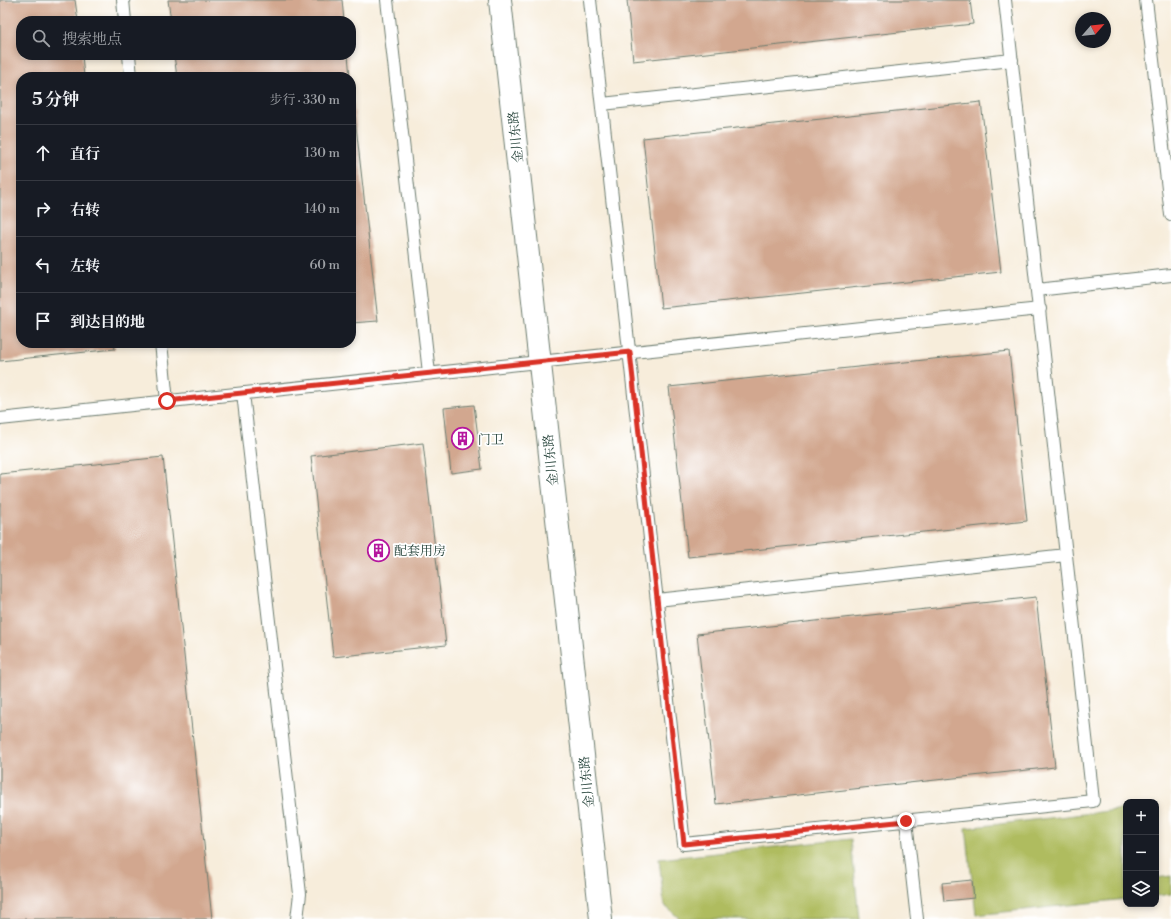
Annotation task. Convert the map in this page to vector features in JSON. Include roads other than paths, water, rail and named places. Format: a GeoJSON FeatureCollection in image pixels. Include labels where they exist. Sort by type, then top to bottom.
{"type":"FeatureCollection","features":[{"type":"Feature","properties":{"kind":"street","name":"金川东路"},"geometry":{"type":"LineString","coordinates":[[500,0],[601,919]]}},
{"type":"Feature","properties":{"kind":"lane"},"geometry":{"type":"LineString","coordinates":[[123,0],[125,16]]}},
{"type":"Feature","properties":{"kind":"lane"},"geometry":{"type":"LineString","coordinates":[[387,0],[429,373]]}},
{"type":"Feature","properties":{"kind":"lane"},"geometry":{"type":"LineString","coordinates":[[590,0],[684,844],[1093,801],[1005,0]]}},
{"type":"Feature","properties":{"kind":"lane"},"geometry":{"type":"LineString","coordinates":[[1146,0],[1171,215]]}},
{"type":"Feature","properties":{"kind":"lane"},"geometry":{"type":"LineString","coordinates":[[129,60],[131,72]]}},
{"type":"Feature","properties":{"kind":"lane"},"geometry":{"type":"LineString","coordinates":[[602,104],[1012,60]]}},
{"type":"Feature","properties":{"kind":"lane"},"geometry":{"type":"LineString","coordinates":[[1037,290],[1171,275]]}},
{"type":"Feature","properties":{"kind":"lane"},"geometry":{"type":"LineString","coordinates":[[0,419],[1040,309]]}},
{"type":"Feature","properties":{"kind":"lane"},"geometry":{"type":"LineString","coordinates":[[162,348],[167,401]]}},
{"type":"Feature","properties":{"kind":"lane"},"geometry":{"type":"LineString","coordinates":[[243,393],[300,894],[297,919]]}},
{"type":"Feature","properties":{"kind":"lane"},"geometry":{"type":"LineString","coordinates":[[657,600],[1066,555]]}},
{"type":"Feature","properties":{"kind":"lane"},"geometry":{"type":"LineString","coordinates":[[906,821],[917,919]]}},
{"type":"Feature","properties":{"kind":"place","name":"门卫"},"geometry":{"type":"Point","coordinates":[463,439]}},
{"type":"Feature","properties":{"kind":"place","name":"配套用房"},"geometry":{"type":"Point","coordinates":[378,550]}}]}
